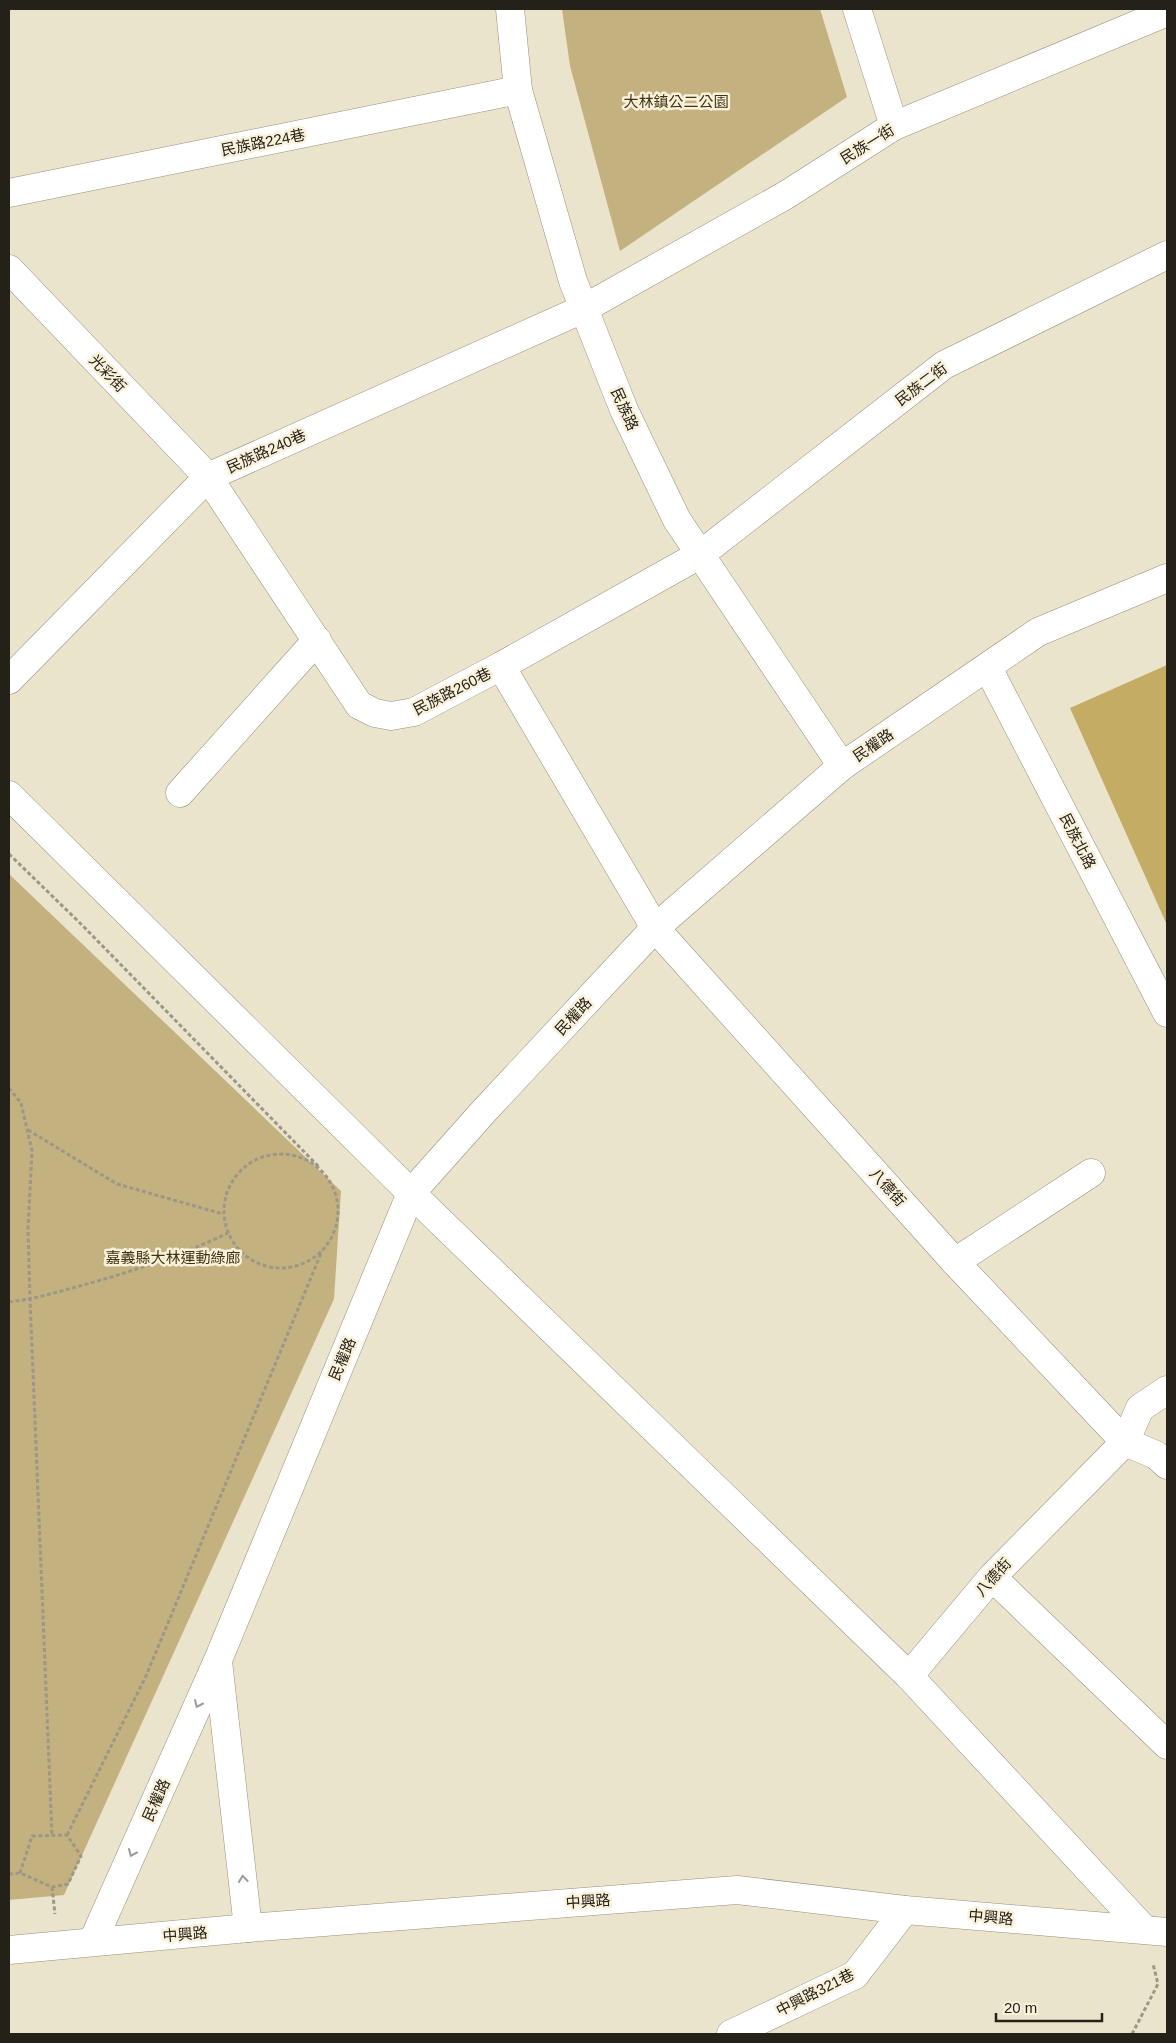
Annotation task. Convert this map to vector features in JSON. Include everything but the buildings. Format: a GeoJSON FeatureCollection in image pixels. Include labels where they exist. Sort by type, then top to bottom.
{"type":"FeatureCollection","features":[{"type":"Feature","properties":{"kind":"street","name":"民族路"},"geometry":{"type":"LineString","coordinates":[[510,9],[518,90],[573,281],[624,410],[677,520],[842,766]]}},
{"type":"Feature","properties":{"kind":"street"},"geometry":{"type":"LineString","coordinates":[[857,9],[894,126]]}},
{"type":"Feature","properties":{"kind":"street","name":"民族一街"},"geometry":{"type":"LineString","coordinates":[[583,309],[786,195],[894,126],[1167,12]]}},
{"type":"Feature","properties":{"kind":"street","name":"民族路224巷"},"geometry":{"type":"LineString","coordinates":[[9,193],[518,90]]}},
{"type":"Feature","properties":{"kind":"street","name":"民族二街"},"geometry":{"type":"LineString","coordinates":[[701,554],[944,365],[1167,255]]}},
{"type":"Feature","properties":{"kind":"street","name":"光彩街"},"geometry":{"type":"LineString","coordinates":[[9,269],[208,477]]}},
{"type":"Feature","properties":{"kind":"street","name":"民族路240巷"},"geometry":{"type":"LineString","coordinates":[[9,680],[208,477],[583,309]]}},
{"type":"Feature","properties":{"kind":"street","name":"民族路260巷"},"geometry":{"type":"LineString","coordinates":[[208,477],[359,704],[375,713],[391,716],[414,712],[501,666],[701,554]]}},
{"type":"Feature","properties":{"kind":"street","name":"民權路"},"geometry":{"type":"LineString","coordinates":[[93,1941],[218,1660],[411,1194],[485,1110],[655,928],[842,766],[1038,632],[1167,578]]}},
{"type":"Feature","properties":{"kind":"street"},"geometry":{"type":"LineString","coordinates":[[180,793],[317,640]]}},
{"type":"Feature","properties":{"kind":"street","name":"八德街"},"geometry":{"type":"LineString","coordinates":[[501,666],[655,928],[954,1262],[1125,1442]]}},
{"type":"Feature","properties":{"kind":"street","name":"民族北路"},"geometry":{"type":"LineString","coordinates":[[988,668],[1167,1013]]}},
{"type":"Feature","properties":{"kind":"street"},"geometry":{"type":"LineString","coordinates":[[9,795],[411,1194],[909,1676],[1156,1931]]}},
{"type":"Feature","properties":{"kind":"street"},"geometry":{"type":"LineString","coordinates":[[954,1262],[1091,1173]]}},
{"type":"Feature","properties":{"kind":"street","name":"八德街"},"geometry":{"type":"LineString","coordinates":[[909,1676],[992,1577],[1125,1442],[1140,1408],[1167,1390]]}},
{"type":"Feature","properties":{"kind":"street"},"geometry":{"type":"LineString","coordinates":[[1125,1442],[1156,1455],[1167,1465]]}},
{"type":"Feature","properties":{"kind":"street"},"geometry":{"type":"LineString","coordinates":[[992,1577],[1167,1744]]}},
{"type":"Feature","properties":{"kind":"street","name":"民權路"},"geometry":{"type":"LineString","coordinates":[[218,1660],[248,1928]]}},
{"type":"Feature","properties":{"kind":"street","name":"中興路"},"geometry":{"type":"LineString","coordinates":[[9,1950],[248,1928],[738,1890],[905,1910],[1156,1931]]}},
{"type":"Feature","properties":{"kind":"street","name":"中興路321巷"},"geometry":{"type":"LineString","coordinates":[[731,2034],[855,1975],[905,1910]]}},
{"type":"Feature","properties":{"kind":"path"},"geometry":{"type":"LineString","coordinates":[[9,854],[102,945],[318,1167],[331,1181],[338,1198],[339,1217],[334,1236],[322,1251],[307,1263],[289,1268],[270,1268],[252,1261],[238,1249],[228,1233],[223,1214],[226,1195],[234,1178],[248,1164],[264,1156],[284,1154],[302,1158],[318,1167]]}},
{"type":"Feature","properties":{"kind":"path"},"geometry":{"type":"LineString","coordinates":[[9,1088],[21,1102],[32,1150],[28,1229],[30,1299],[52,1835]]}},
{"type":"Feature","properties":{"kind":"path"},"geometry":{"type":"LineString","coordinates":[[27,1130],[118,1184],[223,1214]]}},
{"type":"Feature","properties":{"kind":"path"},"geometry":{"type":"LineString","coordinates":[[9,1302],[30,1299],[104,1279],[191,1250],[228,1233]]}},
{"type":"Feature","properties":{"kind":"path"},"geometry":{"type":"LineString","coordinates":[[67,1835],[146,1676],[322,1251]]}},
{"type":"Feature","properties":{"kind":"path"},"geometry":{"type":"LineString","coordinates":[[20,1873],[32,1836],[67,1835]]}},
{"type":"Feature","properties":{"kind":"path"},"geometry":{"type":"LineString","coordinates":[[9,1874],[20,1873],[52,1887],[68,1884],[81,1856],[67,1835]]}},
{"type":"Feature","properties":{"kind":"path"},"geometry":{"type":"LineString","coordinates":[[1132,2034],[1158,1984],[1156,1931]]}},
{"type":"Feature","properties":{"kind":"green space","name":"大林鎮公二公園"},"geometry":{"type":"Polygon","coordinates":[[[562,9],[820,9],[847,97],[620,251],[570,66],[562,9]]]}},
{"type":"Feature","properties":{"kind":"green space","name":"嘉義縣大林運動綠廊"},"geometry":{"type":"Polygon","coordinates":[[[9,874],[341,1191],[334,1299],[64,1895],[9,1900],[9,874]]]}}]}
